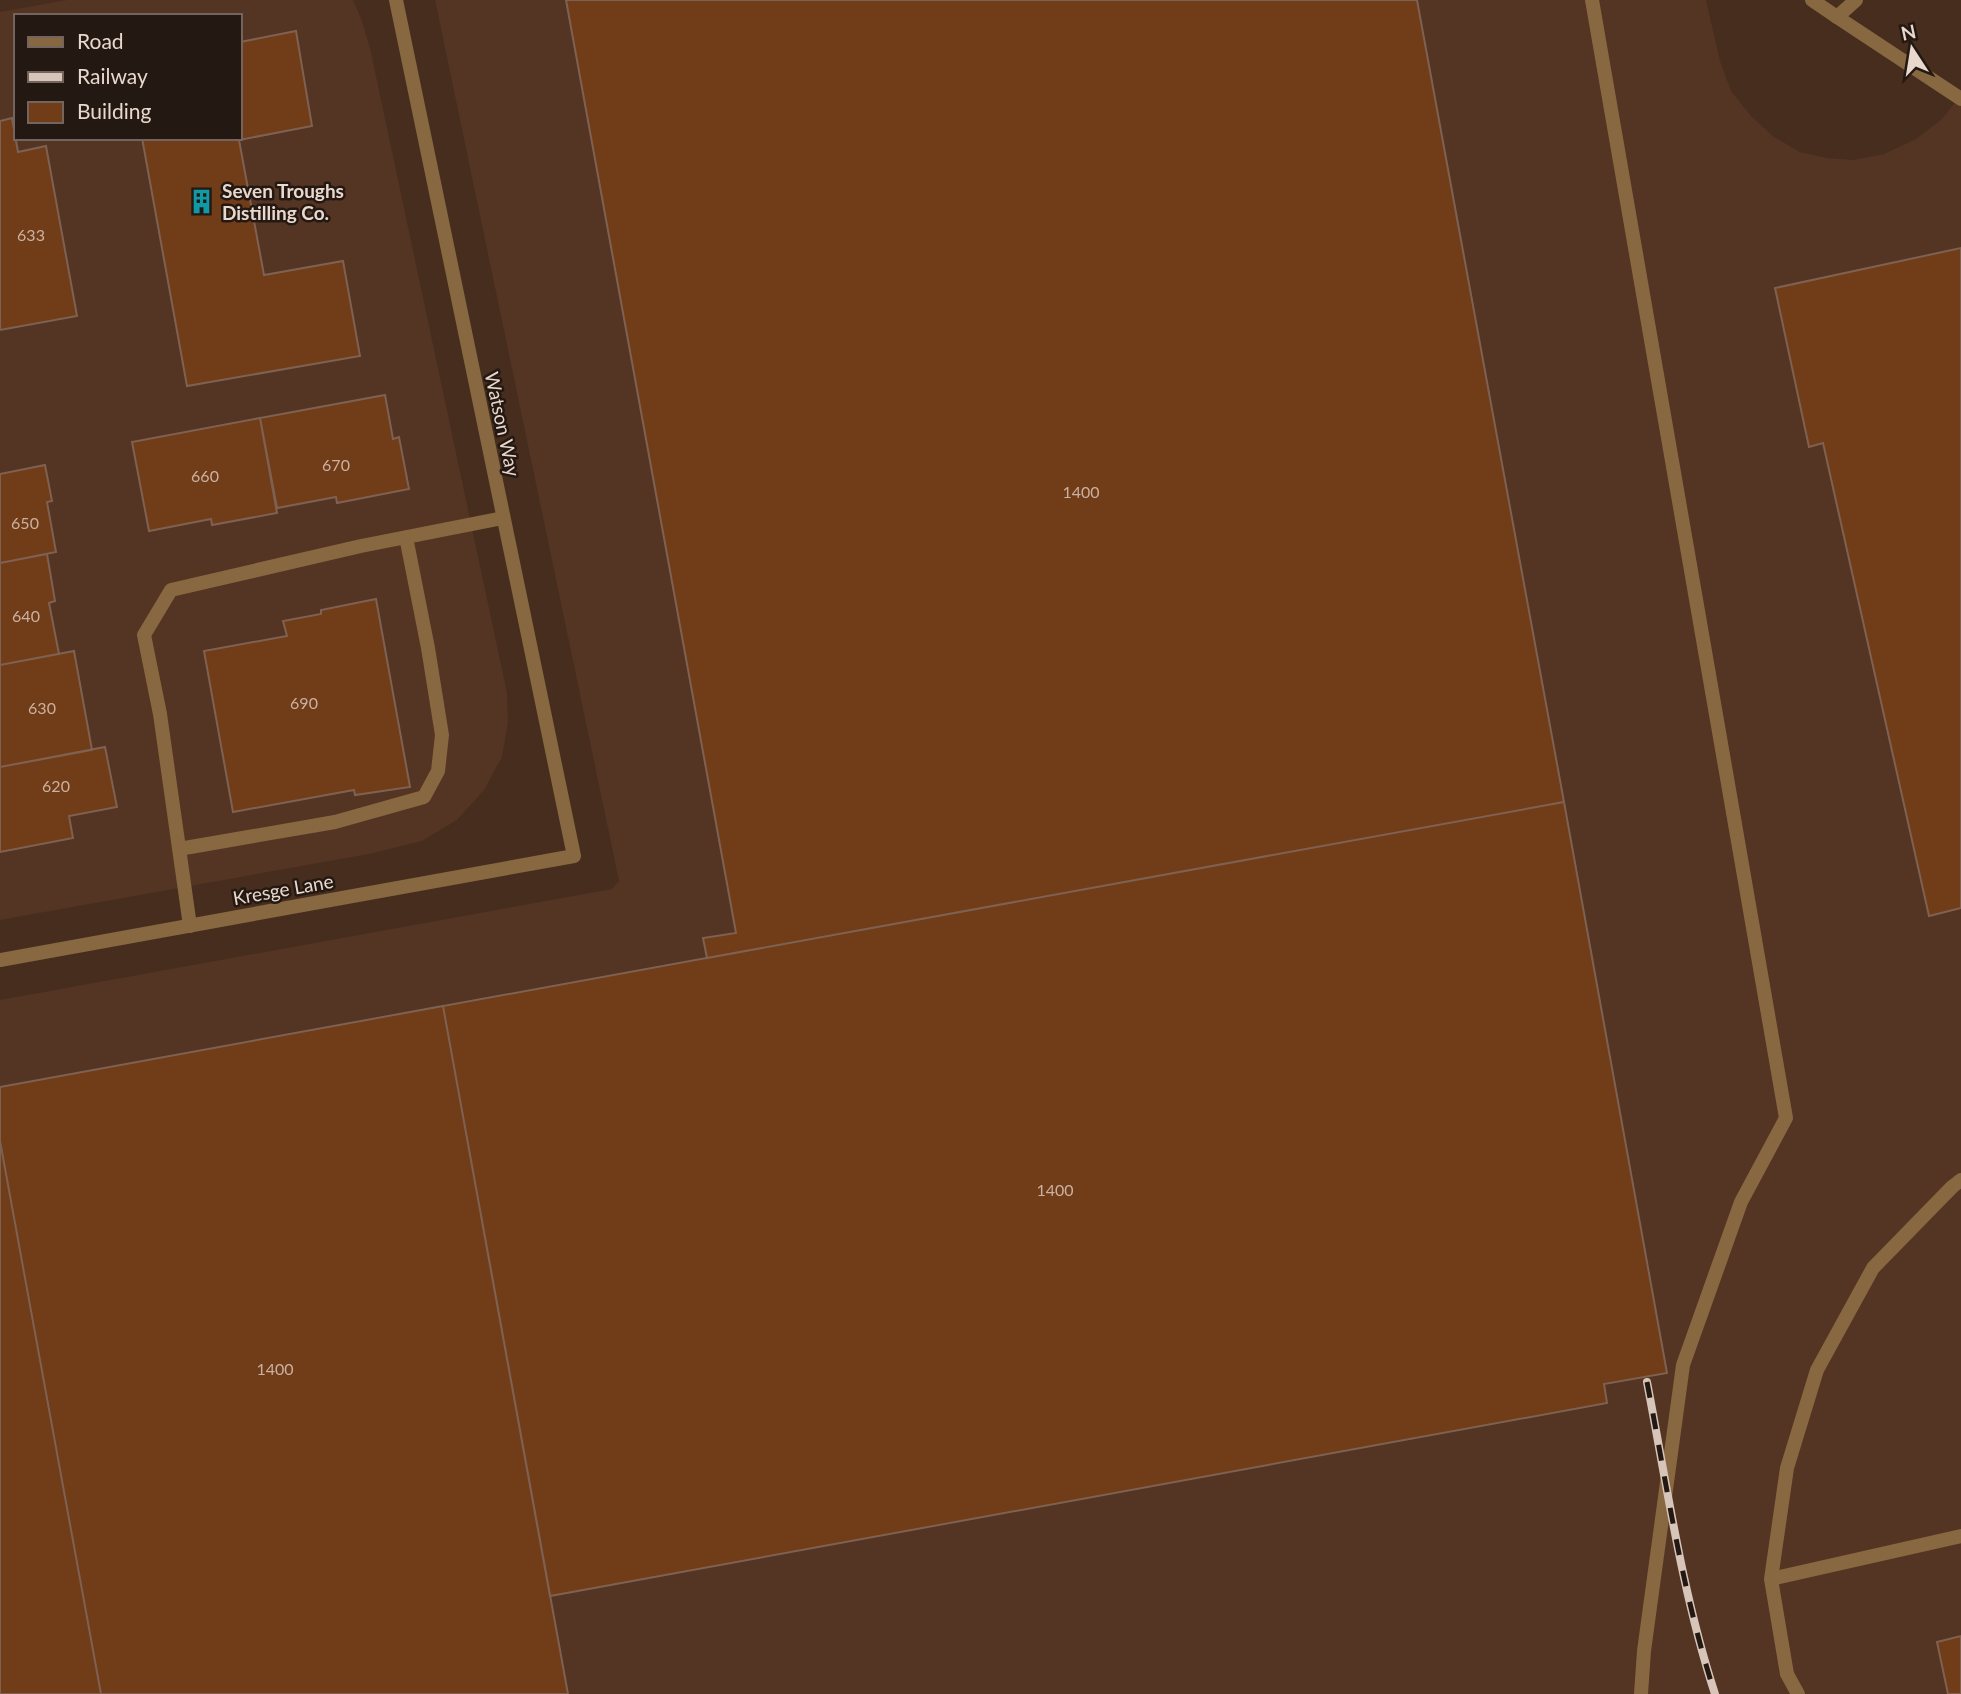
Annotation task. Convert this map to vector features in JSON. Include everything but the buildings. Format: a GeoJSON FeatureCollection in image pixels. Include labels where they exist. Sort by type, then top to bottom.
{"type":"FeatureCollection","features":[{"type":"Feature","properties":{"kind":"street","name":"Watson Way"},"geometry":{"type":"LineString","coordinates":[[396,0],[574,856]]}},
{"type":"Feature","properties":{"kind":"street"},"geometry":{"type":"LineString","coordinates":[[1592,0],[1786,1118],[1741,1202],[1683,1365],[1646,1638],[1641,1694]]}},
{"type":"Feature","properties":{"kind":"street"},"geometry":{"type":"LineString","coordinates":[[1812,0],[1961,99]]}},
{"type":"Feature","properties":{"kind":"street"},"geometry":{"type":"LineString","coordinates":[[1837,17],[1856,0]]}},
{"type":"Feature","properties":{"kind":"street"},"geometry":{"type":"LineString","coordinates":[[190,926],[160,714],[144,635],[171,590],[503,518]]}},
{"type":"Feature","properties":{"kind":"street"},"geometry":{"type":"LineString","coordinates":[[179,849],[335,822],[424,797],[438,771],[442,735],[406,537]]}},
{"type":"Feature","properties":{"kind":"street","name":"Kresge Lane"},"geometry":{"type":"LineString","coordinates":[[0,960],[574,856]]}},
{"type":"Feature","properties":{"kind":"street"},"geometry":{"type":"LineString","coordinates":[[1798,1694],[1787,1674],[1771,1579],[1787,1468],[1817,1370],[1873,1268],[1961,1180]]}},
{"type":"Feature","properties":{"kind":"street"},"geometry":{"type":"LineString","coordinates":[[1771,1579],[1961,1536]]}},
{"type":"Feature","properties":{"kind":"shaded area"},"geometry":{"type":"Polygon","coordinates":[[[67,0],[353,0],[370,48],[507,693],[508,722],[502,757],[484,790],[457,820],[422,841],[369,854],[0,920],[0,12],[67,0]]]}},
{"type":"Feature","properties":{"kind":"shaded area"},"geometry":{"type":"Polygon","coordinates":[[[435,0],[1706,0],[1720,61],[1731,91],[1751,116],[1774,137],[1800,152],[1853,160],[1884,154],[1916,139],[1942,119],[1961,95],[1961,1694],[0,1694],[0,1000],[612,889],[619,881],[435,0]]]}},
{"type":"Feature","properties":{"kind":"railway"},"geometry":{"type":"LineString","coordinates":[[1647,1382],[1684,1578],[1715,1694]]}},
{"type":"Feature","properties":{"kind":"place","name":"Seven Troughs Distilling Co."},"geometry":{"type":"Point","coordinates":[202,201]}}]}
